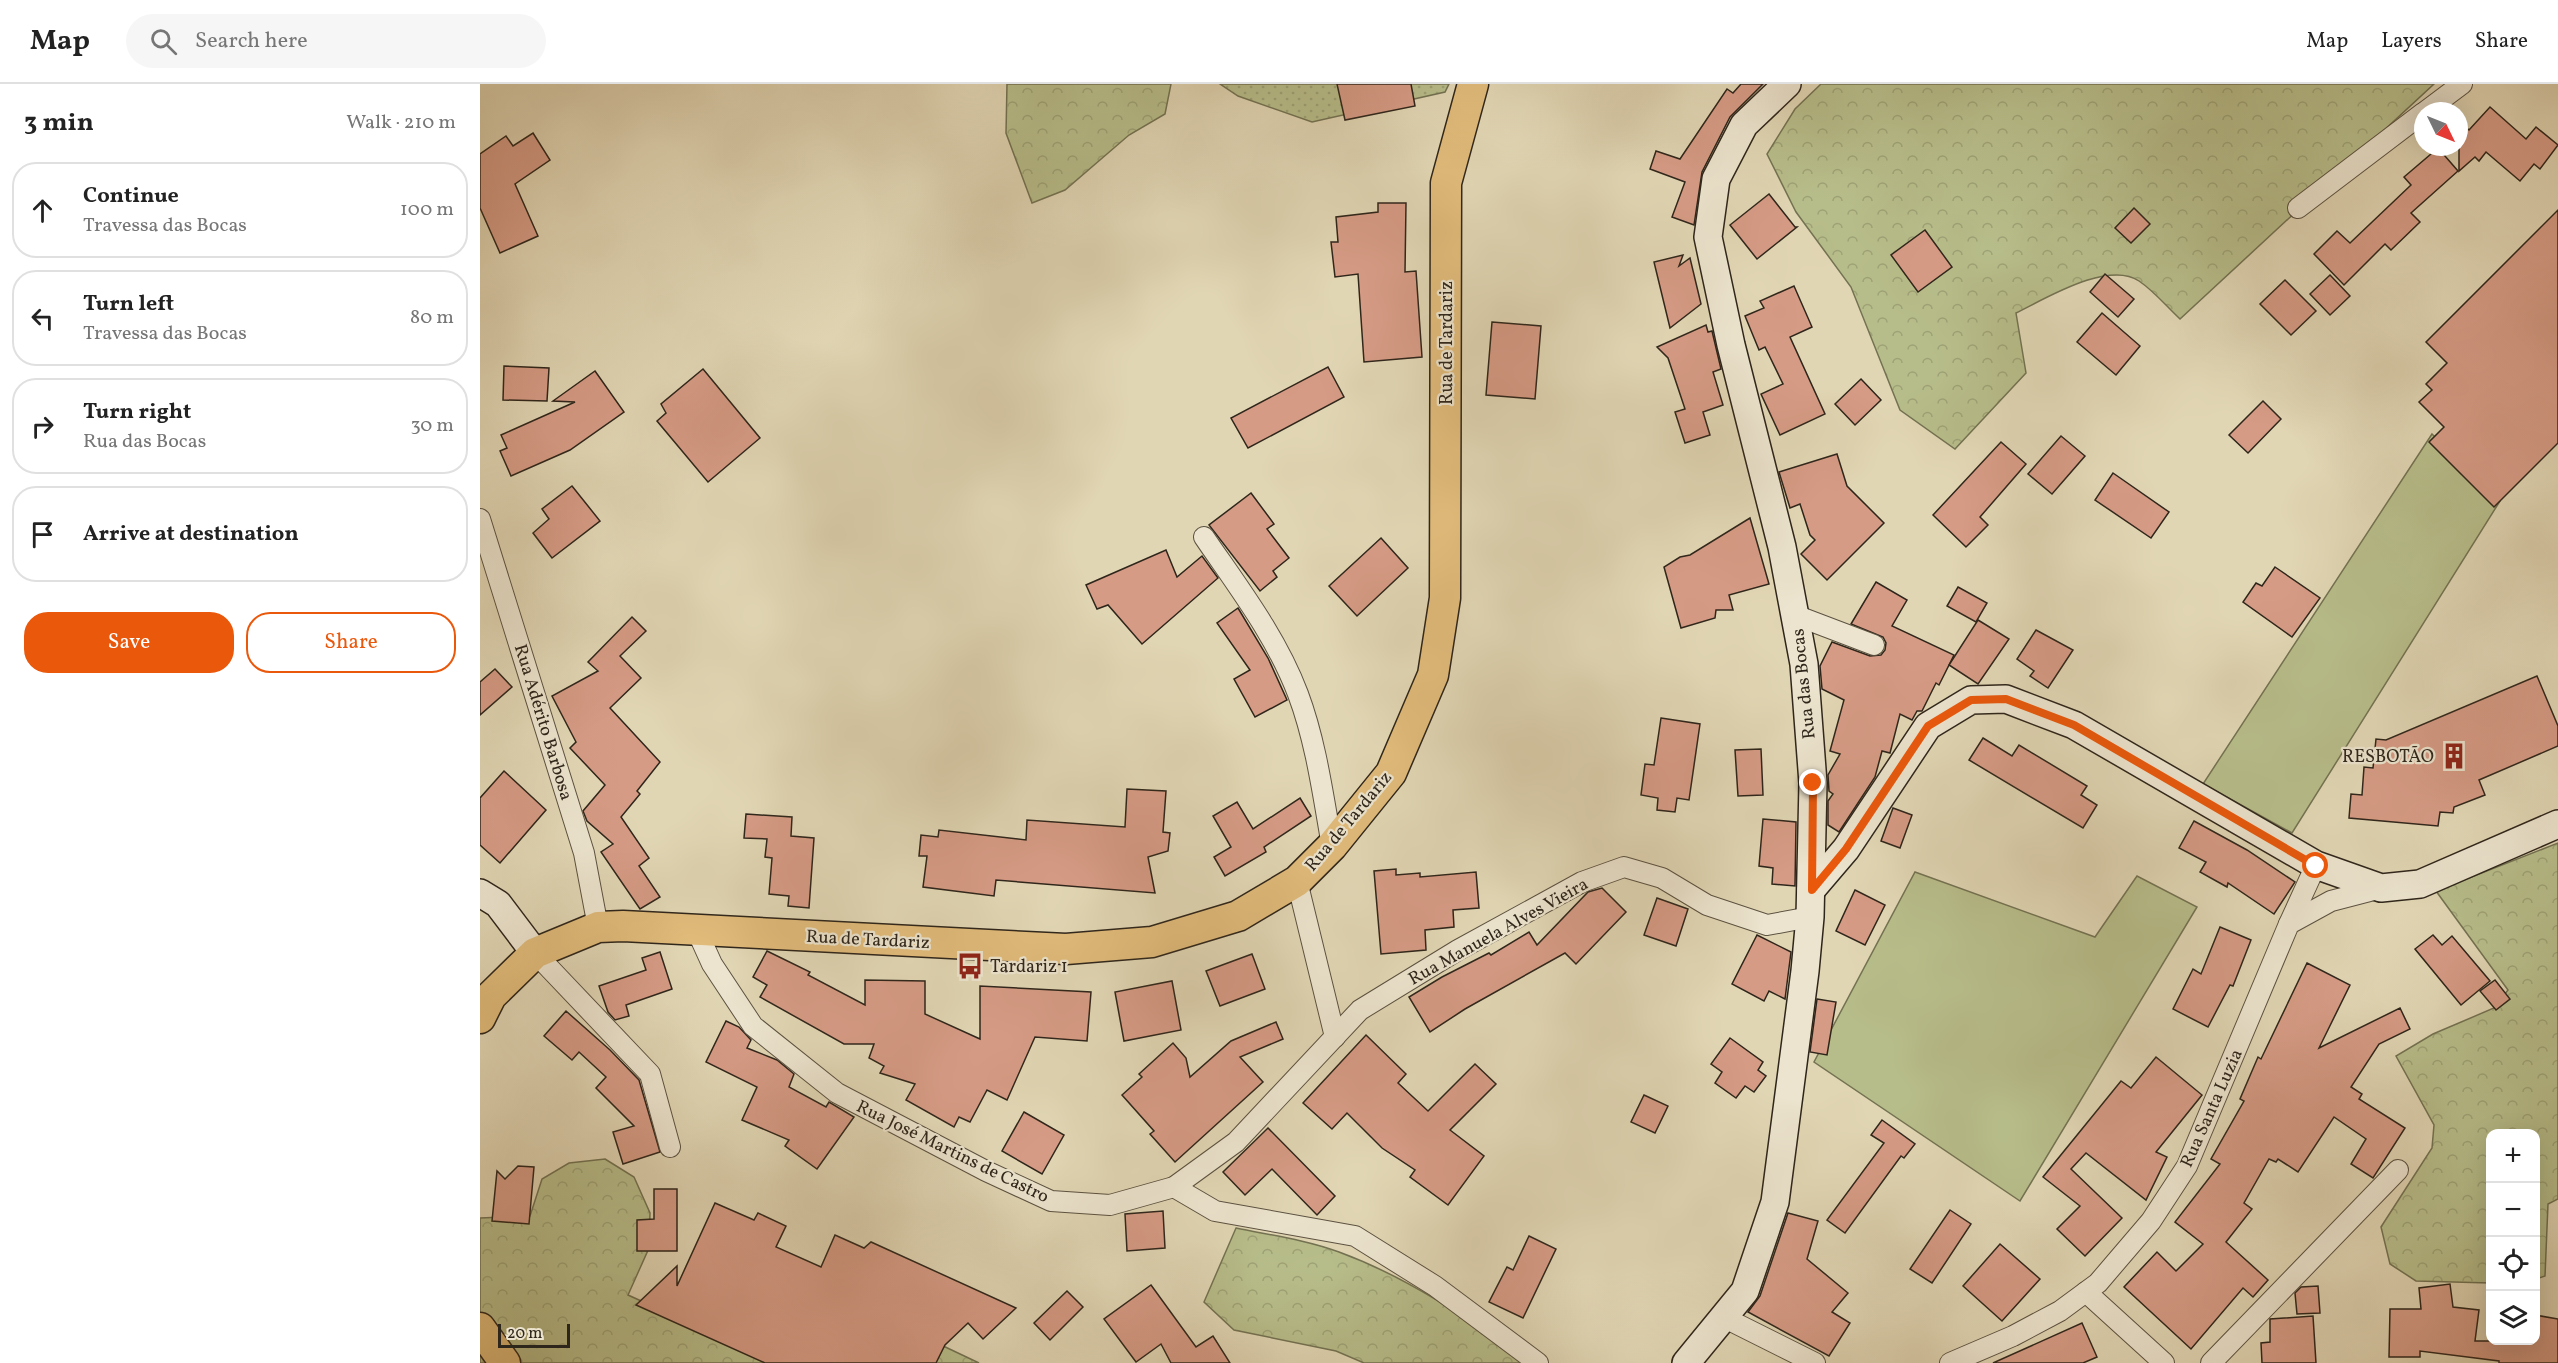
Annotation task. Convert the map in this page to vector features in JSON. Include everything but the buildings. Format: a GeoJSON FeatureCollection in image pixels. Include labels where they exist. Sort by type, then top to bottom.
{"type":"FeatureCollection","features":[{"type":"Feature","properties":{"kind":"main road","name":"Rua de Tardariz"},"geometry":{"type":"LineString","coordinates":[[480,1018],[491,996],[535,953],[598,927],[623,926],[1066,949],[1152,942],[1238,916],[1297,881],[1332,846],[1391,773],[1433,675],[1445,598],[1446,183],[1473,84]]}},
{"type":"Feature","properties":{"kind":"main road"},"geometry":{"type":"LineString","coordinates":[[480,1328],[505,1363]]}},
{"type":"Feature","properties":{"kind":"street","name":"Rua das Bocas"},"geometry":{"type":"LineString","coordinates":[[1686,1363],[1745,1291],[1775,1202],[1810,917],[1813,783],[1804,664],[1782,547],[1731,345],[1708,237],[1716,179],[1744,126],[1787,84]]}},
{"type":"Feature","properties":{"kind":"street"},"geometry":{"type":"LineString","coordinates":[[2438,102],[2462,84]]}},
{"type":"Feature","properties":{"kind":"street"},"geometry":{"type":"LineString","coordinates":[[2298,208],[2414,120]]}},
{"type":"Feature","properties":{"kind":"street","name":"Rua Adérito Barbosa"},"geometry":{"type":"LineString","coordinates":[[480,519],[584,853],[598,927]]}},
{"type":"Feature","properties":{"kind":"street"},"geometry":{"type":"LineString","coordinates":[[1204,537],[1269,633],[1298,694],[1316,757],[1332,846]]}},
{"type":"Feature","properties":{"kind":"street"},"geometry":{"type":"LineString","coordinates":[[1795,615],[1874,645]]}},
{"type":"Feature","properties":{"kind":"street"},"geometry":{"type":"LineString","coordinates":[[1812,890],[1846,849],[1928,726],[1971,700],[2006,699],[2074,725],[2316,866],[2381,888]]}},
{"type":"Feature","properties":{"kind":"street"},"geometry":{"type":"LineString","coordinates":[[2289,924],[2331,901],[2381,888],[2420,884],[2558,824]]}},
{"type":"Feature","properties":{"kind":"street","name":"Rua Santa Luzia"},"geometry":{"type":"LineString","coordinates":[[1950,1363],[2013,1336],[2060,1311],[2098,1282],[2151,1221],[2187,1166],[2289,924],[2316,866]]}},
{"type":"Feature","properties":{"kind":"street","name":"Rua Manuela Alves Vieira"},"geometry":{"type":"LineString","coordinates":[[1335,1037],[1360,1010],[1458,950],[1582,882],[1624,867],[1662,878],[1707,905],[1767,925],[1810,917]]}},
{"type":"Feature","properties":{"kind":"street"},"geometry":{"type":"LineString","coordinates":[[1297,881],[1335,1037]]}},
{"type":"Feature","properties":{"kind":"street"},"geometry":{"type":"LineString","coordinates":[[480,893],[498,904],[535,953],[650,1074],[670,1147]]}},
{"type":"Feature","properties":{"kind":"street","name":"Rua José Martins de Castro"},"geometry":{"type":"LineString","coordinates":[[697,930],[712,964],[753,1026],[837,1093],[986,1171],[1051,1201],[1110,1205],[1174,1187],[1236,1142],[1335,1037]]}},
{"type":"Feature","properties":{"kind":"street"},"geometry":{"type":"LineString","coordinates":[[2211,1363],[2397,1170]]}},
{"type":"Feature","properties":{"kind":"street"},"geometry":{"type":"LineString","coordinates":[[1174,1187],[1215,1211],[1355,1236],[1435,1286],[1538,1363]]}},
{"type":"Feature","properties":{"kind":"street"},"geometry":{"type":"LineString","coordinates":[[2086,1292],[2164,1363]]}},
{"type":"Feature","properties":{"kind":"street"},"geometry":{"type":"LineString","coordinates":[[1723,1317],[1815,1363]]}},
{"type":"Feature","properties":{"kind":"green space"},"geometry":{"type":"Polygon","coordinates":[[[1007,84],[1171,84],[1165,114],[1129,135],[1065,190],[1032,203],[1006,133],[1007,84]]]}},
{"type":"Feature","properties":{"kind":"green space"},"geometry":{"type":"Polygon","coordinates":[[[1220,84],[1449,84],[1445,92],[1312,122],[1238,96],[1220,84]]]}},
{"type":"Feature","properties":{"kind":"green space"},"geometry":{"type":"Polygon","coordinates":[[[1821,84],[2434,84],[2180,319],[2139,281],[2126,276],[2111,275],[2094,278],[2059,291],[2016,313],[2026,373],[1955,449],[1900,410],[1851,287],[1796,212],[1767,154],[1795,109],[1821,84]]]}},
{"type":"Feature","properties":{"kind":"green space"},"geometry":{"type":"Polygon","coordinates":[[[2432,434],[2500,501],[2292,833],[2203,784],[2432,434]]]}},
{"type":"Feature","properties":{"kind":"green space"},"geometry":{"type":"Polygon","coordinates":[[[2558,843],[2558,1199],[2548,1204],[2545,1276],[2540,1278],[2540,1129],[2486,1129],[2486,1283],[2416,1281],[2390,1264],[2381,1227],[2432,1148],[2434,1125],[2396,1056],[2433,1034],[2494,1008],[2508,990],[2436,891],[2558,843]]]}},
{"type":"Feature","properties":{"kind":"green space"},"geometry":{"type":"Polygon","coordinates":[[[1915,872],[2095,937],[2137,876],[2197,907],[2020,1201],[1814,1062],[1915,872]]]}},
{"type":"Feature","properties":{"kind":"green space"},"geometry":{"type":"Polygon","coordinates":[[[605,1159],[634,1177],[650,1213],[649,1248],[628,1295],[761,1355],[771,1363],[480,1363],[480,1218],[530,1216],[542,1179],[569,1163],[605,1159]]]}},
{"type":"Feature","properties":{"kind":"green space"},"geometry":{"type":"Polygon","coordinates":[[[1236,1228],[1314,1244],[1364,1262],[1437,1300],[1528,1363],[1364,1363],[1336,1351],[1234,1330],[1204,1302],[1236,1228]]]}},
{"type":"Feature","properties":{"kind":"green space"},"geometry":{"type":"Polygon","coordinates":[[[939,1344],[979,1363],[931,1363],[939,1344]]]}},
{"type":"Feature","properties":{"kind":"place","name":"RESBOTÃO"},"geometry":{"type":"Point","coordinates":[2454,756]}},
{"type":"Feature","properties":{"kind":"place","name":"Tardariz 1"},"geometry":{"type":"Point","coordinates":[970,966]}},
{"type":"Feature","properties":{"kind":"route"},"geometry":{"type":"LineString","coordinates":[[1813,783],[1812,890],[1846,849],[1928,726],[1971,700],[2006,699],[2074,725],[2316,866]]}}]}
